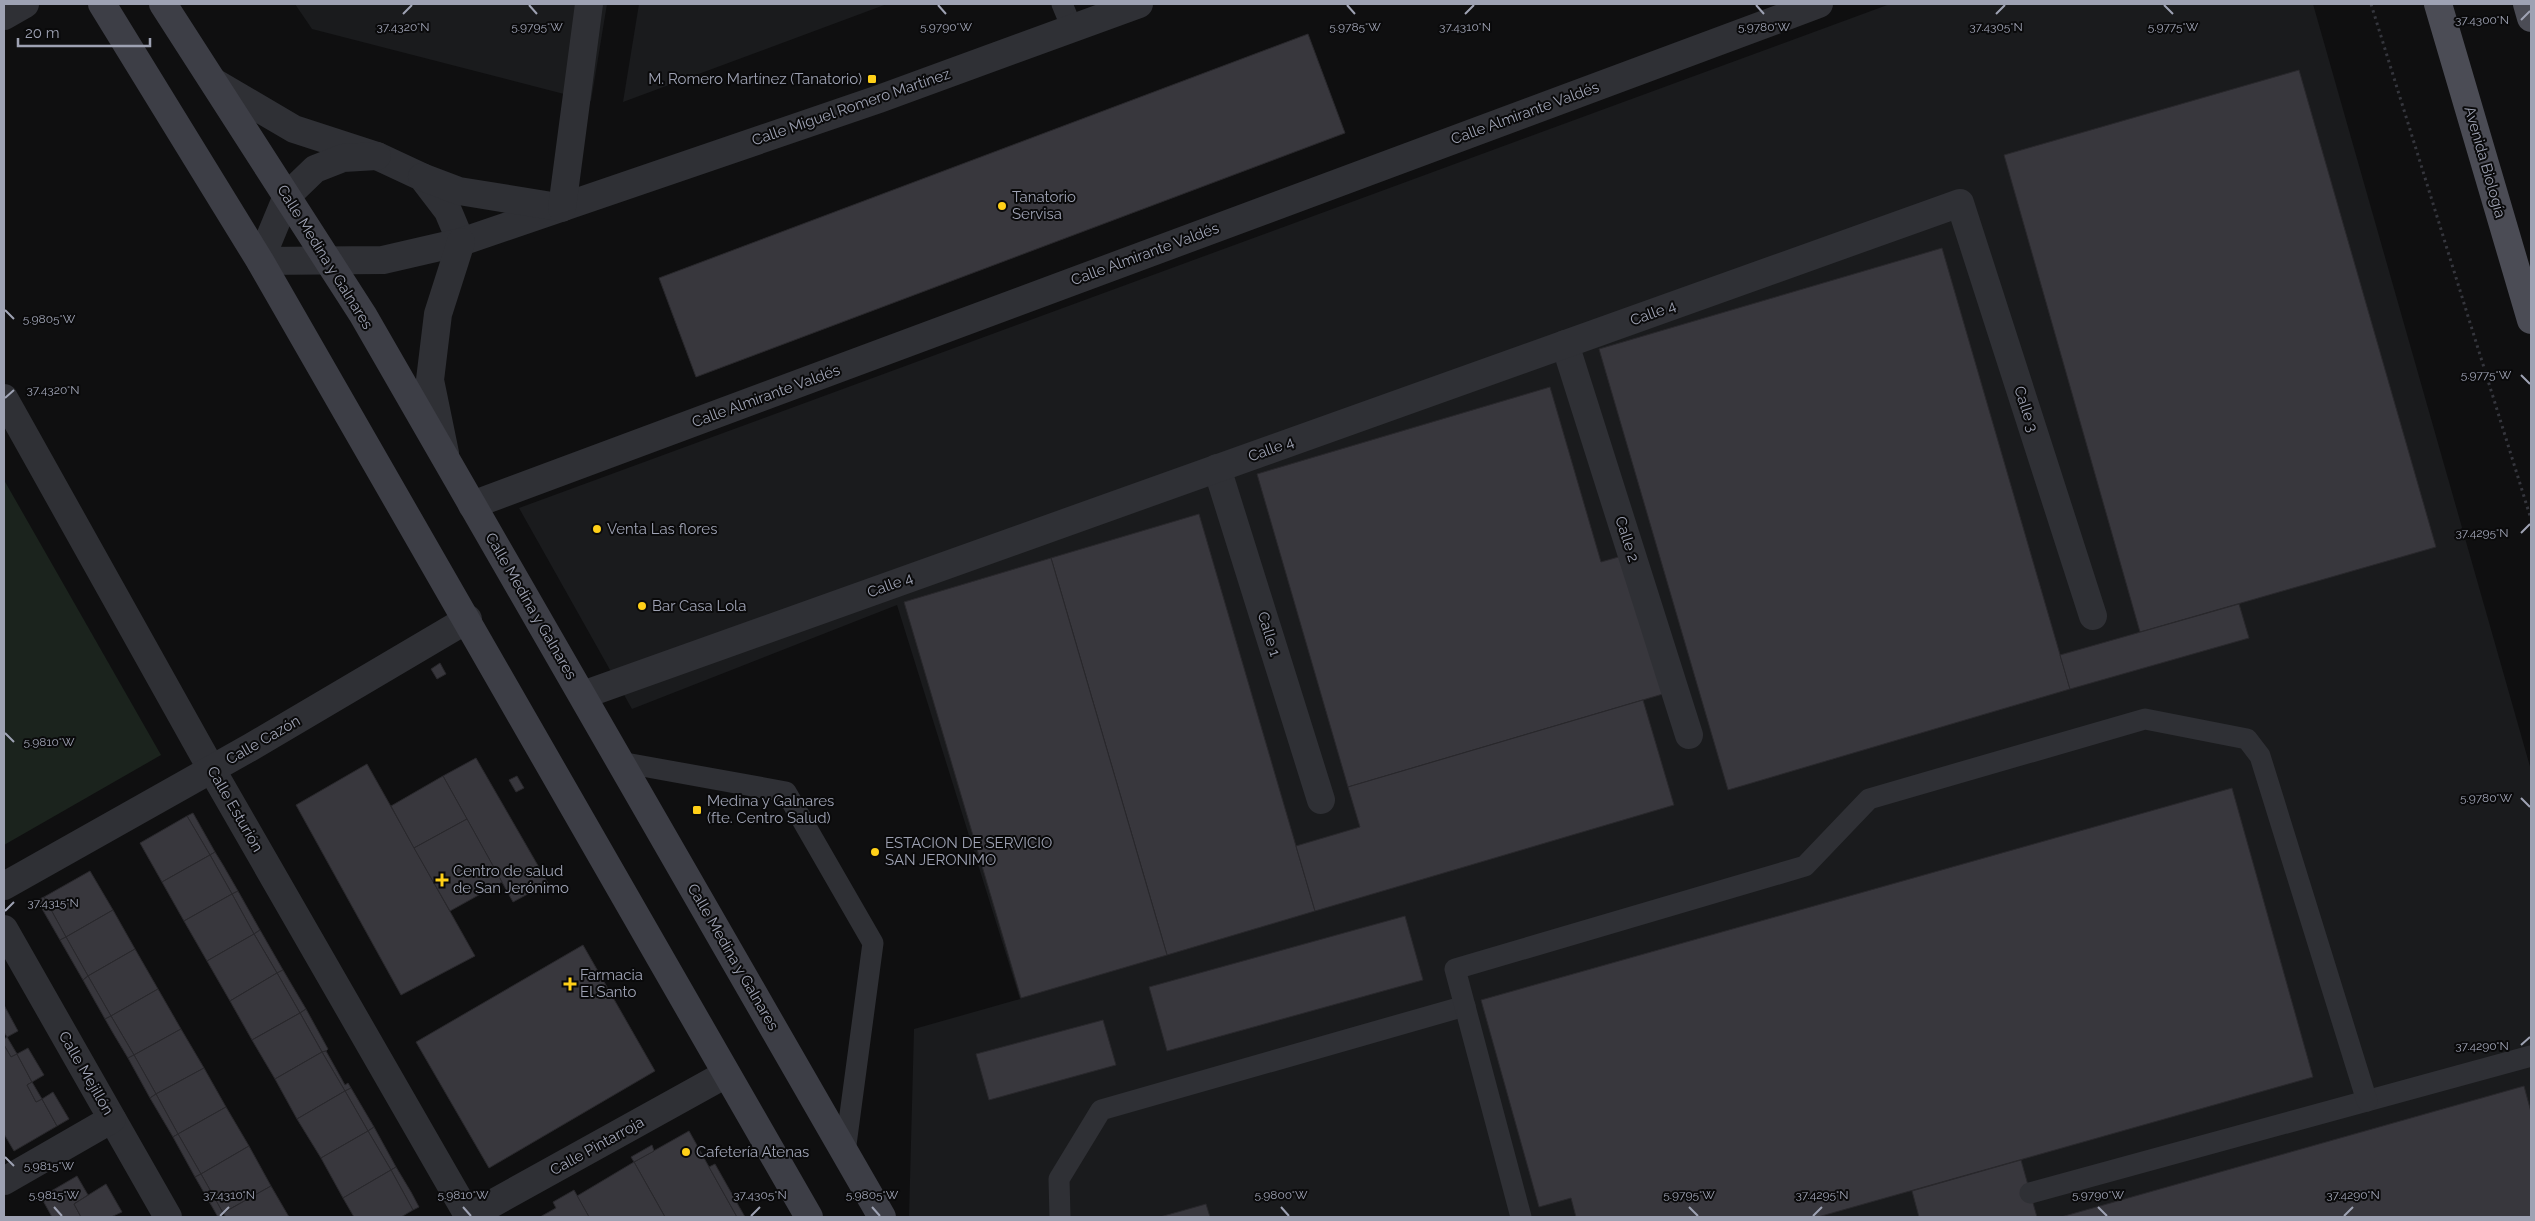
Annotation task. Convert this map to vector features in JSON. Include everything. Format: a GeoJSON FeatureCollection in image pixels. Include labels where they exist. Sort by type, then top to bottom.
{"type":"FeatureCollection","features":[{"type":"Feature","properties":{"kind":"main road"},"geometry":{"type":"LineString","coordinates":[[102,4],[260,262],[468,619],[809,1217]]}},
{"type":"Feature","properties":{"kind":"main road","name":"Calle Medina y Galnares"},"geometry":{"type":"LineString","coordinates":[[163,4],[363,315],[882,1217]]}},
{"type":"Feature","properties":{"kind":"main road","name":"Avenida Biología"},"geometry":{"type":"LineString","coordinates":[[2438,4],[2531,320]]}},
{"type":"Feature","properties":{"kind":"main road"},"geometry":{"type":"LineString","coordinates":[[2527,4],[2531,18]]}},
{"type":"Feature","properties":{"kind":"street"},"geometry":{"type":"LineString","coordinates":[[4,16],[25,4]]}},
{"type":"Feature","properties":{"kind":"street"},"geometry":{"type":"LineString","coordinates":[[562,208],[589,4]]}},
{"type":"Feature","properties":{"kind":"street","name":"Calle Miguel Romero Martínez"},"geometry":{"type":"LineString","coordinates":[[260,262],[383,260],[461,242],[879,99],[1067,16],[1139,4]]}},
{"type":"Feature","properties":{"kind":"street","name":"Calle Almirante Valdés"},"geometry":{"type":"LineString","coordinates":[[472,505],[1819,4]]}},
{"type":"Feature","properties":{"kind":"street"},"geometry":{"type":"LineString","coordinates":[[214,82],[294,130],[377,156]]}},
{"type":"Feature","properties":{"kind":"street"},"geometry":{"type":"LineString","coordinates":[[260,262],[287,196],[315,169],[343,158],[377,156]]}},
{"type":"Feature","properties":{"kind":"street","name":"Calle Miguel Romero Martínez"},"geometry":{"type":"LineString","coordinates":[[377,156],[422,177],[459,191],[562,208]]}},
{"type":"Feature","properties":{"kind":"street"},"geometry":{"type":"LineString","coordinates":[[422,177],[448,211],[461,242],[438,314],[430,380],[446,461]]}},
{"type":"Feature","properties":{"kind":"street","name":"Calle 4"},"geometry":{"type":"LineString","coordinates":[[583,695],[1960,203]]}},
{"type":"Feature","properties":{"kind":"street","name":"Calle 3"},"geometry":{"type":"LineString","coordinates":[[1960,203],[2093,616]]}},
{"type":"Feature","properties":{"kind":"street","name":"Calle 2"},"geometry":{"type":"LineString","coordinates":[[1565,344],[1689,735]]}},
{"type":"Feature","properties":{"kind":"street","name":"Calle Esturión"},"geometry":{"type":"LineString","coordinates":[[4,398],[212,770],[469,1217]]}},
{"type":"Feature","properties":{"kind":"street","name":"Calle 1"},"geometry":{"type":"LineString","coordinates":[[1217,468],[1322,800]]}},
{"type":"Feature","properties":{"kind":"street","name":"Calle Cazón"},"geometry":{"type":"LineString","coordinates":[[4,886],[212,770],[468,619]]}},
{"type":"Feature","properties":{"kind":"street","name":"Calle Mejillón"},"geometry":{"type":"LineString","coordinates":[[4,929],[168,1217]]}},
{"type":"Feature","properties":{"kind":"street","name":"Calle Pintarroja"},"geometry":{"type":"LineString","coordinates":[[469,1217],[726,1074]]}},
{"type":"Feature","properties":{"kind":"street"},"geometry":{"type":"LineString","coordinates":[[4,1181],[112,1119]]}},
{"type":"Feature","properties":{"kind":"lane"},"geometry":{"type":"LineString","coordinates":[[1521,1217],[1455,969],[1805,866],[1869,799],[2146,719],[2247,738],[2260,756],[2367,1101]]}},
{"type":"Feature","properties":{"kind":"lane"},"geometry":{"type":"LineString","coordinates":[[620,762],[786,792],[791,800],[873,944],[845,1152]]}},
{"type":"Feature","properties":{"kind":"lane"},"geometry":{"type":"LineString","coordinates":[[1060,1217],[1059,1179],[1101,1110],[1465,1006]]}},
{"type":"Feature","properties":{"kind":"lane"},"geometry":{"type":"LineString","coordinates":[[2030,1193],[2531,1056]]}},
{"type":"Feature","properties":{"kind":"path"},"geometry":{"type":"LineString","coordinates":[[2371,4],[2531,519]]}},
{"type":"Feature","properties":{"kind":"shaded area"},"geometry":{"type":"Polygon","coordinates":[[[295,4],[607,4],[591,101],[312,29],[295,4]]]}},
{"type":"Feature","properties":{"kind":"shaded area"},"geometry":{"type":"Polygon","coordinates":[[[639,4],[887,4],[623,102],[639,4]]]}},
{"type":"Feature","properties":{"kind":"shaded area"},"geometry":{"type":"Polygon","coordinates":[[[1890,4],[2313,4],[2531,770],[2531,1217],[909,1217],[914,1029],[1020,999],[897,605],[632,709],[519,508],[1890,4]]]}},
{"type":"Feature","properties":{"kind":"shaded area"},"geometry":{"type":"Polygon","coordinates":[[[4,480],[161,755],[4,845],[4,480]]]}},
{"type":"Feature","properties":{"kind":"building","name":"Tanatorio Servisa"},"geometry":{"type":"Polygon","coordinates":[[[1308,34],[1345,133],[696,377],[659,278],[1308,34]]]}},
{"type":"Feature","properties":{"kind":"building"},"geometry":{"type":"Polygon","coordinates":[[[2299,70],[2436,547],[2140,632],[2004,155],[2299,70]]]}},
{"type":"Feature","properties":{"kind":"building"},"geometry":{"type":"Polygon","coordinates":[[[1942,248],[2070,689],[1728,790],[1599,349],[1942,248]]]}},
{"type":"Feature","properties":{"kind":"building"},"geometry":{"type":"Polygon","coordinates":[[[1550,387],[1601,562],[1622,556],[1663,694],[1348,787],[1257,474],[1550,387]]]}},
{"type":"Feature","properties":{"kind":"building"},"geometry":{"type":"Polygon","coordinates":[[[1199,514],[1315,911],[1167,955],[1051,558],[1199,514]]]}},
{"type":"Feature","properties":{"kind":"building"},"geometry":{"type":"Polygon","coordinates":[[[1051,558],[1167,955],[1021,998],[904,602],[1051,558]]]}},
{"type":"Feature","properties":{"kind":"building"},"geometry":{"type":"Polygon","coordinates":[[[2239,604],[2249,638],[2070,689],[2060,655],[2239,604]]]}},
{"type":"Feature","properties":{"kind":"building"},"geometry":{"type":"Polygon","coordinates":[[[440,663],[446,674],[437,679],[431,669],[440,663]]]}},
{"type":"Feature","properties":{"kind":"building"},"geometry":{"type":"Polygon","coordinates":[[[1643,700],[1674,805],[1315,911],[1296,846],[1360,827],[1348,787],[1643,700]]]}},
{"type":"Feature","properties":{"kind":"building"},"geometry":{"type":"Polygon","coordinates":[[[476,758],[548,883],[513,902],[443,776],[476,758]]]}},
{"type":"Feature","properties":{"kind":"building"},"geometry":{"type":"Polygon","coordinates":[[[367,764],[475,956],[401,995],[296,805],[367,764]]]}},
{"type":"Feature","properties":{"kind":"building"},"geometry":{"type":"Polygon","coordinates":[[[443,776],[467,819],[414,848],[391,806],[443,776]]]}},
{"type":"Feature","properties":{"kind":"building"},"geometry":{"type":"Polygon","coordinates":[[[517,776],[524,788],[516,792],[509,780],[517,776]]]}},
{"type":"Feature","properties":{"kind":"building"},"geometry":{"type":"Polygon","coordinates":[[[2232,788],[2313,1077],[1818,1217],[1576,1217],[1571,1198],[1539,1207],[1481,1000],[2232,788]]]}},
{"type":"Feature","properties":{"kind":"building"},"geometry":{"type":"Polygon","coordinates":[[[193,813],[215,852],[210,855],[187,816],[193,813]]]}},
{"type":"Feature","properties":{"kind":"building"},"geometry":{"type":"Polygon","coordinates":[[[187,816],[210,855],[162,882],[140,843],[187,816]]]}},
{"type":"Feature","properties":{"kind":"building"},"geometry":{"type":"Polygon","coordinates":[[[467,819],[502,882],[450,911],[414,848],[467,819]]]}},
{"type":"Feature","properties":{"kind":"building"},"geometry":{"type":"Polygon","coordinates":[[[215,852],[238,891],[232,894],[210,855],[215,852]]]}},
{"type":"Feature","properties":{"kind":"building"},"geometry":{"type":"Polygon","coordinates":[[[210,855],[232,894],[184,921],[162,882],[210,855]]]}},
{"type":"Feature","properties":{"kind":"building"},"geometry":{"type":"Polygon","coordinates":[[[90,871],[113,910],[66,937],[44,897],[90,871]]]}},
{"type":"Feature","properties":{"kind":"building"},"geometry":{"type":"Polygon","coordinates":[[[238,891],[260,930],[254,934],[232,894],[238,891]]]}},
{"type":"Feature","properties":{"kind":"building"},"geometry":{"type":"Polygon","coordinates":[[[232,894],[254,934],[207,961],[184,921],[232,894]]]}},
{"type":"Feature","properties":{"kind":"building"},"geometry":{"type":"Polygon","coordinates":[[[44,897],[66,937],[60,940],[37,900],[44,897]]]}},
{"type":"Feature","properties":{"kind":"building"},"geometry":{"type":"Polygon","coordinates":[[[113,910],[135,949],[88,976],[66,937],[113,910]]]}},
{"type":"Feature","properties":{"kind":"building"},"geometry":{"type":"Polygon","coordinates":[[[1405,916],[1423,980],[1167,1051],[1149,987],[1405,916]]]}},
{"type":"Feature","properties":{"kind":"building"},"geometry":{"type":"Polygon","coordinates":[[[260,930],[283,970],[277,973],[254,934],[260,930]]]}},
{"type":"Feature","properties":{"kind":"building"},"geometry":{"type":"Polygon","coordinates":[[[254,934],[277,973],[230,1001],[207,961],[254,934]]]}},
{"type":"Feature","properties":{"kind":"building"},"geometry":{"type":"Polygon","coordinates":[[[66,937],[88,976],[83,980],[60,940],[66,937]]]}},
{"type":"Feature","properties":{"kind":"building"},"geometry":{"type":"Polygon","coordinates":[[[583,945],[655,1071],[489,1168],[416,1042],[583,945]]]}},
{"type":"Feature","properties":{"kind":"building"},"geometry":{"type":"Polygon","coordinates":[[[135,949],[158,989],[111,1016],[88,976],[135,949]]]}},
{"type":"Feature","properties":{"kind":"building"},"geometry":{"type":"Polygon","coordinates":[[[283,970],[306,1009],[300,1013],[277,973],[283,970]]]}},
{"type":"Feature","properties":{"kind":"building"},"geometry":{"type":"Polygon","coordinates":[[[277,973],[300,1013],[252,1040],[230,1001],[277,973]]]}},
{"type":"Feature","properties":{"kind":"building"},"geometry":{"type":"Polygon","coordinates":[[[88,976],[111,1016],[105,1019],[83,980],[88,976]]]}},
{"type":"Feature","properties":{"kind":"building"},"geometry":{"type":"Polygon","coordinates":[[[158,989],[181,1029],[134,1055],[111,1016],[158,989]]]}},
{"type":"Feature","properties":{"kind":"building"},"geometry":{"type":"Polygon","coordinates":[[[4,1005],[18,1031],[7,1037],[4,1032],[4,1005]]]}},
{"type":"Feature","properties":{"kind":"building"},"geometry":{"type":"Polygon","coordinates":[[[306,1009],[328,1049],[326,1051],[322,1052],[300,1013],[306,1009]]]}},
{"type":"Feature","properties":{"kind":"building"},"geometry":{"type":"Polygon","coordinates":[[[300,1013],[322,1052],[275,1079],[252,1040],[300,1013]]]}},
{"type":"Feature","properties":{"kind":"building"},"geometry":{"type":"Polygon","coordinates":[[[111,1016],[134,1055],[128,1058],[105,1019],[111,1016]]]}},
{"type":"Feature","properties":{"kind":"building"},"geometry":{"type":"Polygon","coordinates":[[[1103,1020],[1116,1065],[989,1100],[976,1054],[1103,1020]]]}},
{"type":"Feature","properties":{"kind":"building"},"geometry":{"type":"Polygon","coordinates":[[[181,1029],[204,1068],[156,1094],[134,1055],[181,1029]]]}},
{"type":"Feature","properties":{"kind":"building"},"geometry":{"type":"Polygon","coordinates":[[[7,1037],[17,1054],[11,1057],[4,1045],[4,1039],[7,1037]]]}},
{"type":"Feature","properties":{"kind":"building"},"geometry":{"type":"Polygon","coordinates":[[[4,1045],[11,1057],[17,1054],[32,1082],[27,1085],[36,1102],[42,1099],[57,1126],[14,1151],[4,1134],[4,1045]]]}},
{"type":"Feature","properties":{"kind":"building"},"geometry":{"type":"Polygon","coordinates":[[[28,1048],[44,1075],[32,1082],[17,1054],[28,1048]]]}},
{"type":"Feature","properties":{"kind":"building"},"geometry":{"type":"Polygon","coordinates":[[[326,1051],[345,1085],[348,1083],[351,1088],[345,1091],[322,1052],[326,1051]]]}},
{"type":"Feature","properties":{"kind":"building"},"geometry":{"type":"Polygon","coordinates":[[[322,1052],[345,1091],[297,1119],[275,1079],[322,1052]]]}},
{"type":"Feature","properties":{"kind":"building"},"geometry":{"type":"Polygon","coordinates":[[[134,1055],[156,1094],[150,1098],[128,1058],[134,1055]]]}},
{"type":"Feature","properties":{"kind":"building"},"geometry":{"type":"Polygon","coordinates":[[[204,1068],[226,1107],[178,1134],[156,1094],[204,1068]]]}},
{"type":"Feature","properties":{"kind":"building"},"geometry":{"type":"Polygon","coordinates":[[[32,1082],[42,1099],[36,1102],[27,1085],[32,1082]]]}},
{"type":"Feature","properties":{"kind":"building"},"geometry":{"type":"Polygon","coordinates":[[[2524,1086],[2531,1112],[2531,1217],[2061,1217],[2524,1086]]]}},
{"type":"Feature","properties":{"kind":"building"},"geometry":{"type":"Polygon","coordinates":[[[351,1088],[374,1127],[368,1131],[345,1091],[351,1088]]]}},
{"type":"Feature","properties":{"kind":"building"},"geometry":{"type":"Polygon","coordinates":[[[345,1091],[368,1131],[321,1158],[297,1119],[345,1091]]]}},
{"type":"Feature","properties":{"kind":"building"},"geometry":{"type":"Polygon","coordinates":[[[53,1092],[69,1119],[57,1126],[42,1099],[53,1092]]]}},
{"type":"Feature","properties":{"kind":"building"},"geometry":{"type":"Polygon","coordinates":[[[156,1094],[178,1134],[173,1137],[150,1098],[156,1094]]]}},
{"type":"Feature","properties":{"kind":"building"},"geometry":{"type":"Polygon","coordinates":[[[226,1107],[249,1146],[201,1174],[178,1134],[226,1107]]]}},
{"type":"Feature","properties":{"kind":"building"},"geometry":{"type":"Polygon","coordinates":[[[374,1127],[396,1167],[391,1170],[368,1131],[374,1127]]]}},
{"type":"Feature","properties":{"kind":"building"},"geometry":{"type":"Polygon","coordinates":[[[368,1131],[391,1170],[343,1198],[321,1158],[368,1131]]]}},
{"type":"Feature","properties":{"kind":"building"},"geometry":{"type":"Polygon","coordinates":[[[689,1131],[737,1217],[665,1217],[634,1162],[689,1131]]]}},
{"type":"Feature","properties":{"kind":"building"},"geometry":{"type":"Polygon","coordinates":[[[178,1134],[201,1174],[195,1177],[173,1137],[178,1134]]]}},
{"type":"Feature","properties":{"kind":"building"},"geometry":{"type":"Polygon","coordinates":[[[652,1145],[654,1151],[634,1162],[631,1157],[652,1145]]]}},
{"type":"Feature","properties":{"kind":"building"},"geometry":{"type":"Polygon","coordinates":[[[249,1146],[271,1186],[223,1213],[201,1174],[249,1146]]]}},
{"type":"Feature","properties":{"kind":"building"},"geometry":{"type":"Polygon","coordinates":[[[2021,1160],[2037,1217],[1919,1217],[1912,1191],[2021,1160]]]}},
{"type":"Feature","properties":{"kind":"building"},"geometry":{"type":"Polygon","coordinates":[[[634,1162],[665,1217],[589,1217],[577,1196],[634,1162]]]}},
{"type":"Feature","properties":{"kind":"building"},"geometry":{"type":"Polygon","coordinates":[[[715,1164],[745,1217],[737,1217],[709,1167],[715,1164]]]}},
{"type":"Feature","properties":{"kind":"building"},"geometry":{"type":"Polygon","coordinates":[[[396,1167],[419,1207],[413,1210],[391,1170],[396,1167]]]}},
{"type":"Feature","properties":{"kind":"building"},"geometry":{"type":"Polygon","coordinates":[[[391,1170],[413,1210],[401,1217],[354,1217],[343,1198],[391,1170]]]}},
{"type":"Feature","properties":{"kind":"building"},"geometry":{"type":"Polygon","coordinates":[[[201,1174],[223,1213],[218,1217],[195,1177],[201,1174]]]}},
{"type":"Feature","properties":{"kind":"building"},"geometry":{"type":"Polygon","coordinates":[[[77,1176],[88,1195],[74,1204],[81,1217],[52,1217],[41,1197],[77,1176]]]}},
{"type":"Feature","properties":{"kind":"building"},"geometry":{"type":"Polygon","coordinates":[[[106,1184],[122,1212],[111,1217],[81,1217],[74,1204],[106,1184]]]}},
{"type":"Feature","properties":{"kind":"building"},"geometry":{"type":"Polygon","coordinates":[[[271,1186],[289,1217],[226,1217],[223,1213],[271,1186]]]}},
{"type":"Feature","properties":{"kind":"building"},"geometry":{"type":"Polygon","coordinates":[[[574,1190],[589,1217],[540,1217],[556,1208],[553,1202],[574,1190]]]}},
{"type":"Feature","properties":{"kind":"building"},"geometry":{"type":"Polygon","coordinates":[[[1206,1204],[1210,1217],[1160,1217],[1206,1204]]]}},
{"type":"Feature","properties":{"kind":"place","name":"M. Romero Martínez (Tanatorio)"},"geometry":{"type":"Point","coordinates":[872,79]}},
{"type":"Feature","properties":{"kind":"place","name":"Tanatorio Servisa"},"geometry":{"type":"Point","coordinates":[1002,206]}},
{"type":"Feature","properties":{"kind":"place","name":"Venta Las flores"},"geometry":{"type":"Point","coordinates":[597,529]}},
{"type":"Feature","properties":{"kind":"place","name":"Bar Casa Lola"},"geometry":{"type":"Point","coordinates":[642,606]}},
{"type":"Feature","properties":{"kind":"place","name":"Medina y Galnares (fte. Centro Salud)"},"geometry":{"type":"Point","coordinates":[697,810]}},
{"type":"Feature","properties":{"kind":"place","name":"ESTACION DE SERVICIO SAN JERONIMO"},"geometry":{"type":"Point","coordinates":[875,852]}},
{"type":"Feature","properties":{"kind":"place","name":"Centro de salud de San Jerónimo"},"geometry":{"type":"Point","coordinates":[442,880]}},
{"type":"Feature","properties":{"kind":"place","name":"Farmacia El Santo"},"geometry":{"type":"Point","coordinates":[570,984]}},
{"type":"Feature","properties":{"kind":"place","name":"Cafetería Atenas"},"geometry":{"type":"Point","coordinates":[686,1152]}}]}
